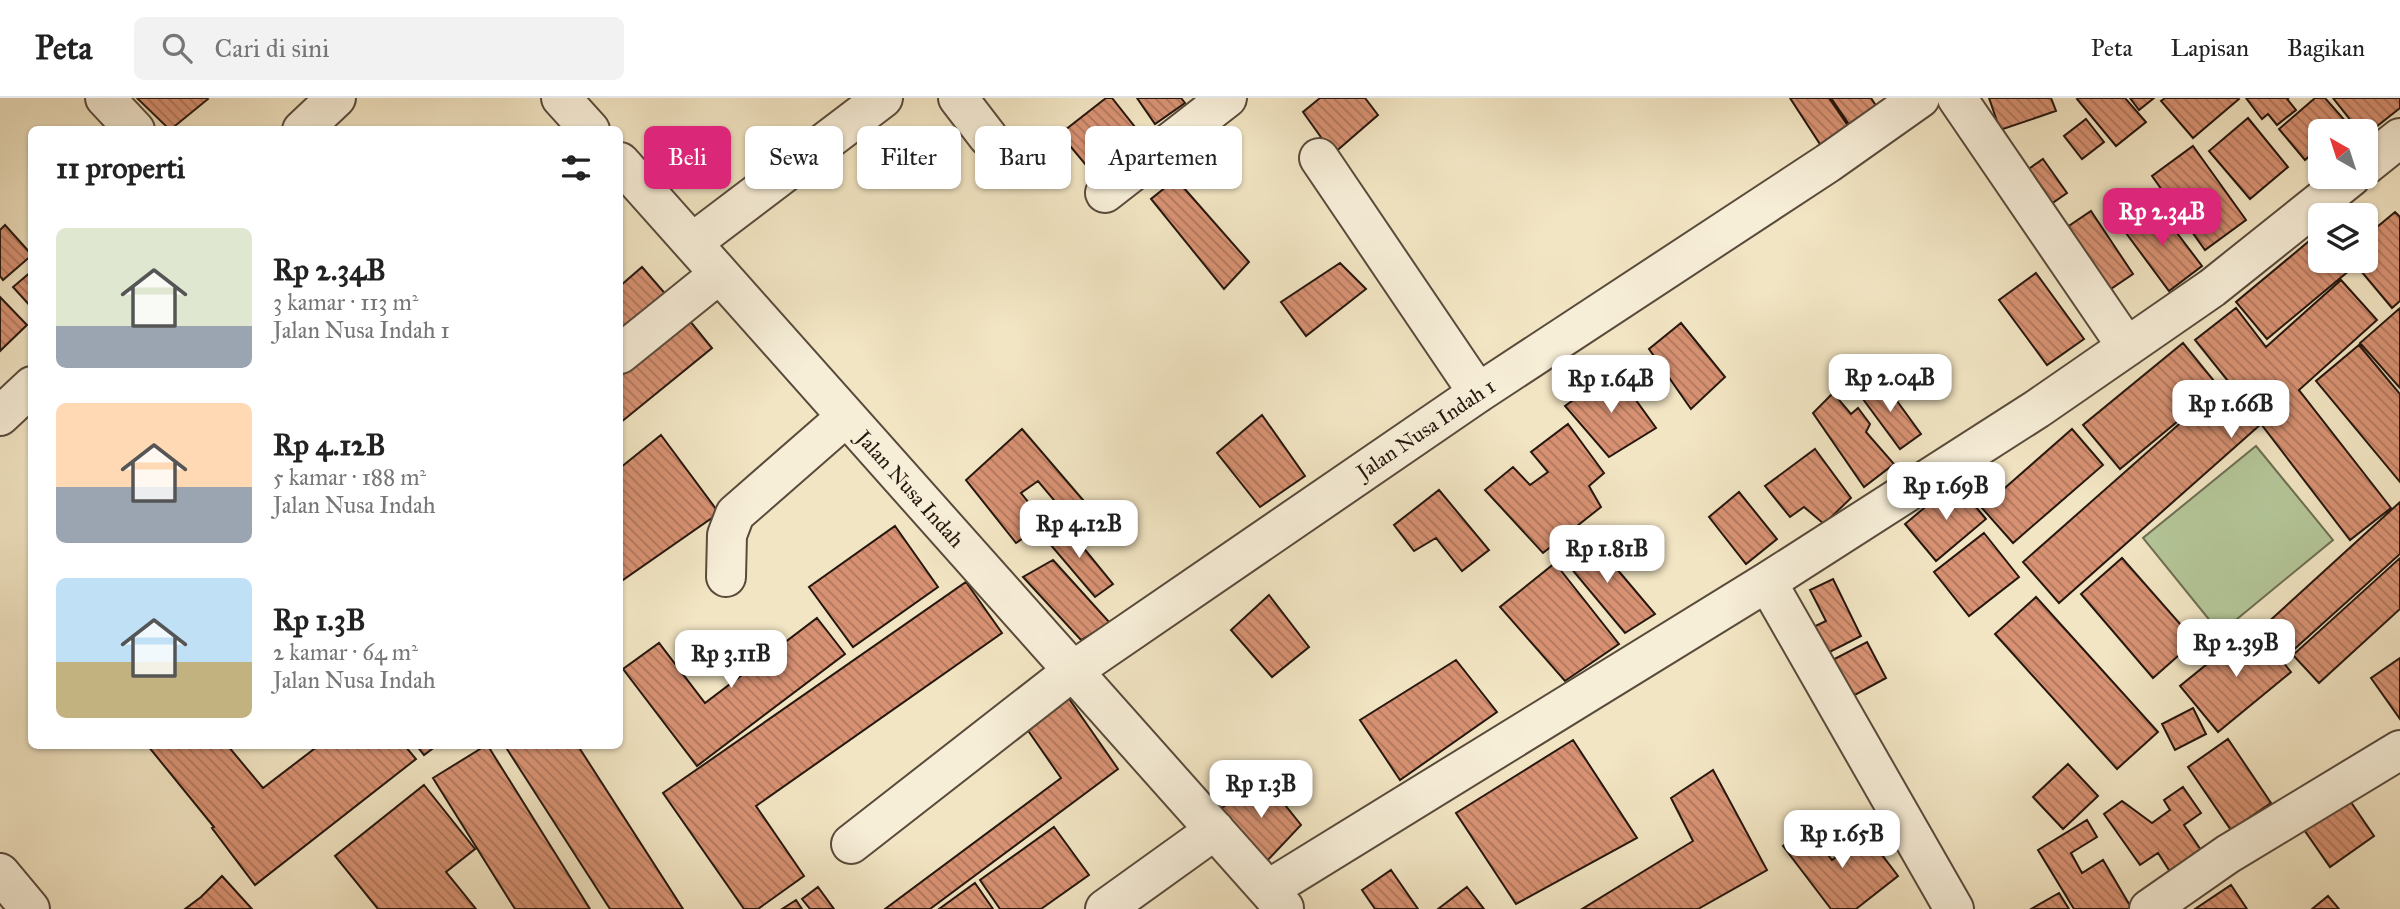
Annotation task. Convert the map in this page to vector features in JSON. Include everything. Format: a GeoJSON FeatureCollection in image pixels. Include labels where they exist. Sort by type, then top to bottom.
{"type":"FeatureCollection","features":[{"type":"Feature","properties":{"kind":"street"},"geometry":{"type":"LineString","coordinates":[[105,98],[131,126]]}},
{"type":"Feature","properties":{"kind":"street"},"geometry":{"type":"LineString","coordinates":[[306,126],[336,98]]}},
{"type":"Feature","properties":{"kind":"street"},"geometry":{"type":"LineString","coordinates":[[561,98],[586,126]]}},
{"type":"Feature","properties":{"kind":"street"},"geometry":{"type":"LineString","coordinates":[[692,243],[883,98]]}},
{"type":"Feature","properties":{"kind":"street"},"geometry":{"type":"LineString","coordinates":[[958,98],[980,126]]}},
{"type":"Feature","properties":{"kind":"street"},"geometry":{"type":"LineString","coordinates":[[1105,192],[1227,98]]}},
{"type":"Feature","properties":{"kind":"street","name":"Jalan Nusa Indah 1"},"geometry":{"type":"LineString","coordinates":[[851,844],[1074,670],[1478,393],[1828,163],[1920,98]]}},
{"type":"Feature","properties":{"kind":"street"},"geometry":{"type":"LineString","coordinates":[[1957,98],[2127,347]]}},
{"type":"Feature","properties":{"kind":"street"},"geometry":{"type":"LineString","coordinates":[[2378,155],[2400,138]]}},
{"type":"Feature","properties":{"kind":"street"},"geometry":{"type":"LineString","coordinates":[[1319,158],[1478,393]]}},
{"type":"Feature","properties":{"kind":"street","name":"Jalan Nusa Indah"},"geometry":{"type":"LineString","coordinates":[[623,165],[1277,899]]}},
{"type":"Feature","properties":{"kind":"street"},"geometry":{"type":"LineString","coordinates":[[1277,899],[2037,409],[2212,288],[2336,189]]}},
{"type":"Feature","properties":{"kind":"street"},"geometry":{"type":"LineString","coordinates":[[623,352],[718,275]]}},
{"type":"Feature","properties":{"kind":"street"},"geometry":{"type":"LineString","coordinates":[[0,416],[28,390]]}},
{"type":"Feature","properties":{"kind":"street"},"geometry":{"type":"LineString","coordinates":[[726,577],[727,535],[735,514],[846,417]]}},
{"type":"Feature","properties":{"kind":"street"},"geometry":{"type":"LineString","coordinates":[[1767,582],[1954,909]]}},
{"type":"Feature","properties":{"kind":"street"},"geometry":{"type":"LineString","coordinates":[[2149,909],[2228,854],[2400,750]]}},
{"type":"Feature","properties":{"kind":"street"},"geometry":{"type":"LineString","coordinates":[[1105,909],[1216,830]]}},
{"type":"Feature","properties":{"kind":"street"},"geometry":{"type":"LineString","coordinates":[[0,873],[30,909]]}},
{"type":"Feature","properties":{"kind":"green space"},"geometry":{"type":"Polygon","coordinates":[[[2256,446],[2333,540],[2220,633],[2143,538],[2256,446]]]}},
{"type":"Feature","properties":{"kind":"building"},"geometry":{"type":"Polygon","coordinates":[[[137,98],[208,99],[175,126],[166,126],[137,98]]]}},
{"type":"Feature","properties":{"kind":"building"},"geometry":{"type":"Polygon","coordinates":[[[1106,98],[1112,98],[1134,126],[1085,126],[1085,164],[1071,147],[1070,126],[1106,98]]]}},
{"type":"Feature","properties":{"kind":"building"},"geometry":{"type":"Polygon","coordinates":[[[1137,98],[1181,98],[1185,103],[1155,124],[1137,98]]]}},
{"type":"Feature","properties":{"kind":"building"},"geometry":{"type":"Polygon","coordinates":[[[1320,98],[1365,98],[1378,115],[1333,154],[1303,112],[1320,98]]]}},
{"type":"Feature","properties":{"kind":"building"},"geometry":{"type":"Polygon","coordinates":[[[1790,98],[1829,98],[1857,139],[1829,158],[1790,98]]]}},
{"type":"Feature","properties":{"kind":"building"},"geometry":{"type":"Polygon","coordinates":[[[1831,98],[1871,98],[1886,121],[1859,139],[1831,98]]]}},
{"type":"Feature","properties":{"kind":"building"},"geometry":{"type":"Polygon","coordinates":[[[1989,98],[2051,98],[2056,111],[2000,130],[1989,98]]]}},
{"type":"Feature","properties":{"kind":"building"},"geometry":{"type":"Polygon","coordinates":[[[2125,98],[2146,122],[2116,146],[2077,99],[2125,98]]]}},
{"type":"Feature","properties":{"kind":"building"},"geometry":{"type":"Polygon","coordinates":[[[2130,98],[2154,98],[2139,110],[2130,98]]]}},
{"type":"Feature","properties":{"kind":"building"},"geometry":{"type":"Polygon","coordinates":[[[2165,98],[2239,99],[2193,138],[2161,101],[2165,98]]]}},
{"type":"Feature","properties":{"kind":"building"},"geometry":{"type":"Polygon","coordinates":[[[2246,98],[2289,98],[2287,99],[2296,110],[2277,125],[2268,114],[2262,119],[2246,98]]]}},
{"type":"Feature","properties":{"kind":"building"},"geometry":{"type":"Polygon","coordinates":[[[2315,98],[2325,98],[2343,119],[2308,119],[2308,157],[2305,160],[2279,129],[2315,98]]]}},
{"type":"Feature","properties":{"kind":"building"},"geometry":{"type":"Polygon","coordinates":[[[2333,98],[2400,98],[2400,108],[2378,125],[2378,119],[2350,119],[2333,98]]]}},
{"type":"Feature","properties":{"kind":"building"},"geometry":{"type":"Polygon","coordinates":[[[2248,118],[2288,167],[2250,199],[2209,151],[2248,118]]]}},
{"type":"Feature","properties":{"kind":"building"},"geometry":{"type":"Polygon","coordinates":[[[2086,119],[2104,142],[2082,159],[2064,136],[2086,119]]]}},
{"type":"Feature","properties":{"kind":"building"},"geometry":{"type":"Polygon","coordinates":[[[2193,146],[2246,220],[2205,250],[2152,176],[2193,146]]]}},
{"type":"Feature","properties":{"kind":"building"},"geometry":{"type":"Polygon","coordinates":[[[2043,159],[2067,193],[2038,213],[2014,179],[2043,159]]]}},
{"type":"Feature","properties":{"kind":"building"},"geometry":{"type":"Polygon","coordinates":[[[1164,189],[1185,189],[1249,262],[1224,289],[1151,199],[1164,189]]]}},
{"type":"Feature","properties":{"kind":"building"},"geometry":{"type":"Polygon","coordinates":[[[2155,204],[2202,266],[2169,291],[2123,229],[2155,204]]]}},
{"type":"Feature","properties":{"kind":"building"},"geometry":{"type":"Polygon","coordinates":[[[2091,211],[2133,274],[2096,299],[2054,236],[2091,211]]]}},
{"type":"Feature","properties":{"kind":"building"},"geometry":{"type":"Polygon","coordinates":[[[2395,212],[2400,217],[2400,301],[2392,308],[2363,273],[2378,273],[2378,226],[2395,212]]]}},
{"type":"Feature","properties":{"kind":"building"},"geometry":{"type":"Polygon","coordinates":[[[5,225],[28,251],[28,258],[3,280],[0,276],[0,230],[5,225]]]}},
{"type":"Feature","properties":{"kind":"building"},"geometry":{"type":"Polygon","coordinates":[[[2308,242],[2308,273],[2346,273],[2267,339],[2236,302],[2308,242]]]}},
{"type":"Feature","properties":{"kind":"building"},"geometry":{"type":"Polygon","coordinates":[[[1340,263],[1366,289],[1306,336],[1281,302],[1340,263]]]}},
{"type":"Feature","properties":{"kind":"building"},"geometry":{"type":"Polygon","coordinates":[[[642,267],[668,297],[623,334],[623,283],[642,267]]]}},
{"type":"Feature","properties":{"kind":"building"},"geometry":{"type":"Polygon","coordinates":[[[2036,273],[2084,339],[2047,365],[1999,300],[2036,273]]]}},
{"type":"Feature","properties":{"kind":"building"},"geometry":{"type":"Polygon","coordinates":[[[28,274],[28,304],[13,287],[28,274]]]}},
{"type":"Feature","properties":{"kind":"building"},"geometry":{"type":"Polygon","coordinates":[[[2341,280],[2377,320],[2299,390],[2391,508],[2350,540],[2261,424],[2059,603],[2023,562],[2228,381],[2195,340],[2236,308],[2266,347],[2341,280]]]}},
{"type":"Feature","properties":{"kind":"building"},"geometry":{"type":"Polygon","coordinates":[[[0,297],[27,325],[0,351],[0,297]]]}},
{"type":"Feature","properties":{"kind":"building"},"geometry":{"type":"Polygon","coordinates":[[[2400,308],[2400,388],[2360,343],[2400,308]]]}},
{"type":"Feature","properties":{"kind":"building"},"geometry":{"type":"Polygon","coordinates":[[[685,315],[712,348],[623,421],[623,366],[685,315]]]}},
{"type":"Feature","properties":{"kind":"building"},"geometry":{"type":"Polygon","coordinates":[[[1681,323],[1725,377],[1691,409],[1649,349],[1681,323]]]}},
{"type":"Feature","properties":{"kind":"building"},"geometry":{"type":"Polygon","coordinates":[[[2183,343],[2219,387],[2120,469],[2083,425],[2183,343]]]}},
{"type":"Feature","properties":{"kind":"building"},"geometry":{"type":"Polygon","coordinates":[[[2359,345],[2400,394],[2400,482],[2316,381],[2359,345]]]}},
{"type":"Feature","properties":{"kind":"building"},"geometry":{"type":"Polygon","coordinates":[[[1615,371],[1656,428],[1609,457],[1565,406],[1615,371]]]}},
{"type":"Feature","properties":{"kind":"building"},"geometry":{"type":"Polygon","coordinates":[[[1881,379],[1921,434],[1900,449],[1860,395],[1881,379]]]}},
{"type":"Feature","properties":{"kind":"building"},"geometry":{"type":"Polygon","coordinates":[[[1833,393],[1851,414],[1858,408],[1870,424],[1866,432],[1894,464],[1864,487],[1813,413],[1833,393]]]}},
{"type":"Feature","properties":{"kind":"building"},"geometry":{"type":"Polygon","coordinates":[[[1262,415],[1305,476],[1260,507],[1217,453],[1262,415]]]}},
{"type":"Feature","properties":{"kind":"building"},"geometry":{"type":"Polygon","coordinates":[[[1568,424],[1604,473],[1589,486],[1601,507],[1543,553],[1485,490],[1513,467],[1530,485],[1548,472],[1531,452],[1568,424]]]}},
{"type":"Feature","properties":{"kind":"building"},"geometry":{"type":"Polygon","coordinates":[[[1022,429],[1089,507],[1069,518],[1038,481],[1021,493],[1045,523],[1016,543],[966,480],[1022,429]]]}},
{"type":"Feature","properties":{"kind":"building"},"geometry":{"type":"Polygon","coordinates":[[[2072,429],[2103,465],[2013,543],[1982,508],[2072,429]]]}},
{"type":"Feature","properties":{"kind":"building"},"geometry":{"type":"Polygon","coordinates":[[[661,435],[719,513],[623,580],[623,466],[661,435]]]}},
{"type":"Feature","properties":{"kind":"building"},"geometry":{"type":"Polygon","coordinates":[[[1815,449],[1851,498],[1824,524],[1804,507],[1790,517],[1765,486],[1815,449]]]}},
{"type":"Feature","properties":{"kind":"building"},"geometry":{"type":"Polygon","coordinates":[[[1955,482],[1986,519],[1936,561],[1905,524],[1955,482]]]}},
{"type":"Feature","properties":{"kind":"building"},"geometry":{"type":"Polygon","coordinates":[[[1439,490],[1489,550],[1462,571],[1436,538],[1414,551],[1394,525],[1439,490]]]}},
{"type":"Feature","properties":{"kind":"building"},"geometry":{"type":"Polygon","coordinates":[[[1739,492],[1777,539],[1746,564],[1709,517],[1739,492]]]}},
{"type":"Feature","properties":{"kind":"building"},"geometry":{"type":"Polygon","coordinates":[[[2400,502],[2400,554],[2290,653],[2265,625],[2400,502]]]}},
{"type":"Feature","properties":{"kind":"building"},"geometry":{"type":"Polygon","coordinates":[[[1064,524],[1113,584],[1095,597],[1044,537],[1064,524]]]}},
{"type":"Feature","properties":{"kind":"building"},"geometry":{"type":"Polygon","coordinates":[[[895,526],[938,587],[853,647],[809,587],[895,526]]]}},
{"type":"Feature","properties":{"kind":"building"},"geometry":{"type":"Polygon","coordinates":[[[1984,533],[2019,577],[1969,616],[1934,572],[1984,533]]]}},
{"type":"Feature","properties":{"kind":"building"},"geometry":{"type":"Polygon","coordinates":[[[1589,536],[1655,614],[1625,633],[1560,555],[1589,536]]]}},
{"type":"Feature","properties":{"kind":"building"},"geometry":{"type":"Polygon","coordinates":[[[2122,558],[2195,641],[2153,678],[2081,594],[2122,558]]]}},
{"type":"Feature","properties":{"kind":"building"},"geometry":{"type":"Polygon","coordinates":[[[2400,558],[2400,609],[2319,683],[2293,655],[2400,558]]]}},
{"type":"Feature","properties":{"kind":"building"},"geometry":{"type":"Polygon","coordinates":[[[1053,560],[1110,623],[1081,640],[1023,577],[1053,560]]]}},
{"type":"Feature","properties":{"kind":"building"},"geometry":{"type":"Polygon","coordinates":[[[1555,563],[1619,644],[1565,681],[1500,607],[1555,563]]]}},
{"type":"Feature","properties":{"kind":"building"},"geometry":{"type":"Polygon","coordinates":[[[1833,579],[1861,636],[1816,659],[1803,632],[1826,621],[1810,590],[1833,579]]]}},
{"type":"Feature","properties":{"kind":"building"},"geometry":{"type":"Polygon","coordinates":[[[966,582],[1002,633],[756,806],[804,876],[758,909],[744,909],[663,793],[966,582]]]}},
{"type":"Feature","properties":{"kind":"building"},"geometry":{"type":"Polygon","coordinates":[[[1269,595],[1309,647],[1272,677],[1231,630],[1269,595]]]}},
{"type":"Feature","properties":{"kind":"building"},"geometry":{"type":"Polygon","coordinates":[[[2036,597],[2158,732],[2117,769],[1995,634],[2036,597]]]}},
{"type":"Feature","properties":{"kind":"building"},"geometry":{"type":"Polygon","coordinates":[[[817,618],[845,654],[697,766],[623,669],[659,643],[705,703],[817,618]]]}},
{"type":"Feature","properties":{"kind":"building"},"geometry":{"type":"Polygon","coordinates":[[[2254,626],[2291,672],[2218,732],[2180,686],[2254,626]]]}},
{"type":"Feature","properties":{"kind":"building"},"geometry":{"type":"Polygon","coordinates":[[[1867,642],[1886,678],[1842,702],[1823,665],[1867,642]]]}},
{"type":"Feature","properties":{"kind":"building"},"geometry":{"type":"Polygon","coordinates":[[[2400,658],[2400,719],[2371,678],[2400,658]]]}},
{"type":"Feature","properties":{"kind":"building"},"geometry":{"type":"Polygon","coordinates":[[[1456,660],[1497,712],[1400,780],[1360,720],[1456,660]]]}},
{"type":"Feature","properties":{"kind":"building"},"geometry":{"type":"Polygon","coordinates":[[[1063,690],[1118,769],[930,909],[885,909],[1061,778],[1020,719],[1063,690]]]}},
{"type":"Feature","properties":{"kind":"building"},"geometry":{"type":"Polygon","coordinates":[[[2193,708],[2206,734],[2175,750],[2162,724],[2193,708]]]}},
{"type":"Feature","properties":{"kind":"building"},"geometry":{"type":"Polygon","coordinates":[[[2228,739],[2271,803],[2231,830],[2188,767],[2228,739]]]}},
{"type":"Feature","properties":{"kind":"building"},"geometry":{"type":"Polygon","coordinates":[[[1573,740],[1637,838],[1516,904],[1456,813],[1573,740]]]}},
{"type":"Feature","properties":{"kind":"building"},"geometry":{"type":"Polygon","coordinates":[[[150,749],[230,749],[263,788],[314,749],[408,749],[416,759],[255,885],[212,828],[214,827],[150,749]]]}},
{"type":"Feature","properties":{"kind":"building"},"geometry":{"type":"Polygon","coordinates":[[[419,749],[432,749],[424,755],[419,749]]]}},
{"type":"Feature","properties":{"kind":"building"},"geometry":{"type":"Polygon","coordinates":[[[480,749],[490,749],[590,909],[515,909],[433,778],[480,749]]]}},
{"type":"Feature","properties":{"kind":"building"},"geometry":{"type":"Polygon","coordinates":[[[507,749],[580,749],[683,909],[610,909],[507,749]]]}},
{"type":"Feature","properties":{"kind":"building"},"geometry":{"type":"Polygon","coordinates":[[[2068,764],[2098,796],[2063,829],[2033,797],[2068,764]]]}},
{"type":"Feature","properties":{"kind":"building"},"geometry":{"type":"Polygon","coordinates":[[[1713,770],[1767,870],[1698,909],[1582,909],[1693,841],[1671,798],[1713,770]]]}},
{"type":"Feature","properties":{"kind":"building"},"geometry":{"type":"Polygon","coordinates":[[[1266,781],[1301,825],[1265,863],[1218,810],[1266,781]]]}},
{"type":"Feature","properties":{"kind":"building"},"geometry":{"type":"Polygon","coordinates":[[[424,785],[475,849],[446,872],[476,909],[378,909],[335,856],[424,785]]]}},
{"type":"Feature","properties":{"kind":"building"},"geometry":{"type":"Polygon","coordinates":[[[2183,787],[2201,813],[2184,825],[2205,856],[2174,878],[2158,853],[2140,865],[2104,814],[2122,801],[2152,823],[2170,810],[2164,800],[2183,787]]]}},
{"type":"Feature","properties":{"kind":"building"},"geometry":{"type":"Polygon","coordinates":[[[2344,792],[2374,836],[2330,867],[2300,824],[2344,792]]]}},
{"type":"Feature","properties":{"kind":"building"},"geometry":{"type":"Polygon","coordinates":[[[2087,820],[2097,837],[2071,853],[2082,873],[2103,860],[2132,909],[2074,909],[2038,850],[2087,820]]]}},
{"type":"Feature","properties":{"kind":"building"},"geometry":{"type":"Polygon","coordinates":[[[1054,827],[1089,875],[1041,909],[1000,909],[980,880],[1054,827]]]}},
{"type":"Feature","properties":{"kind":"building"},"geometry":{"type":"Polygon","coordinates":[[[1807,828],[1832,860],[1866,834],[1898,876],[1856,909],[1831,909],[1783,846],[1807,828]]]}},
{"type":"Feature","properties":{"kind":"building"},"geometry":{"type":"Polygon","coordinates":[[[1391,870],[1418,909],[1375,909],[1362,890],[1391,870]]]}},
{"type":"Feature","properties":{"kind":"building"},"geometry":{"type":"Polygon","coordinates":[[[222,876],[252,909],[185,909],[201,897],[222,876]]]}},
{"type":"Feature","properties":{"kind":"building"},"geometry":{"type":"Polygon","coordinates":[[[975,883],[993,909],[939,909],[975,883]]]}},
{"type":"Feature","properties":{"kind":"building"},"geometry":{"type":"Polygon","coordinates":[[[2231,885],[2247,909],[2195,909],[2231,885]]]}},
{"type":"Feature","properties":{"kind":"building"},"geometry":{"type":"Polygon","coordinates":[[[818,887],[834,909],[810,909],[802,899],[818,887]]]}},
{"type":"Feature","properties":{"kind":"building"},"geometry":{"type":"Polygon","coordinates":[[[1467,887],[1484,909],[1438,909],[1467,887]]]}},
{"type":"Feature","properties":{"kind":"building"},"geometry":{"type":"Polygon","coordinates":[[[2059,893],[2069,909],[2031,909],[2059,893]]]}},
{"type":"Feature","properties":{"kind":"building"},"geometry":{"type":"Polygon","coordinates":[[[2328,896],[2339,909],[2312,909],[2328,896]]]}},
{"type":"Feature","properties":{"kind":"building"},"geometry":{"type":"Polygon","coordinates":[[[796,900],[802,909],[782,909],[796,900]]]}}]}
